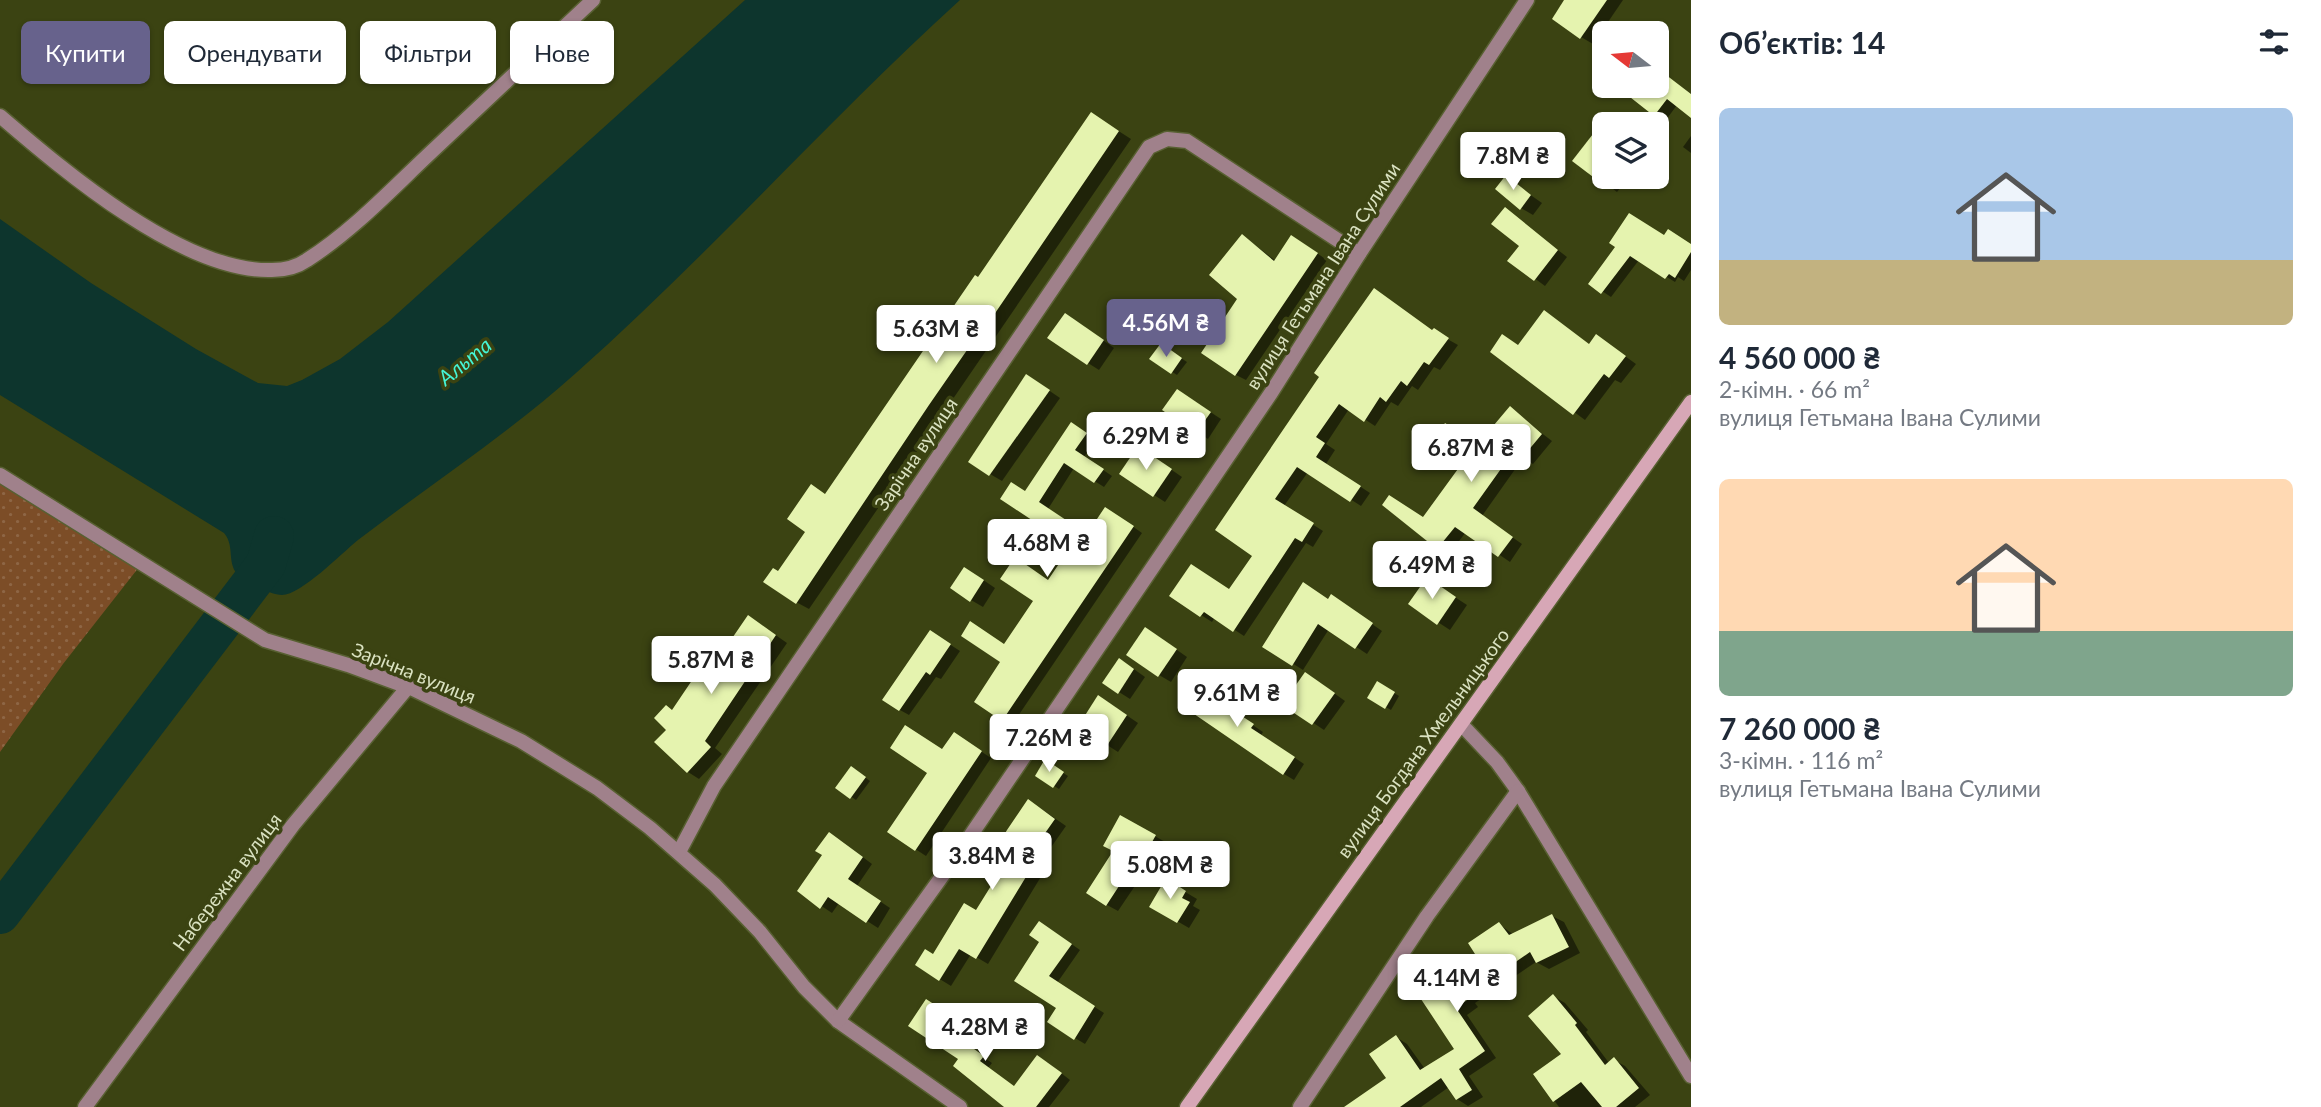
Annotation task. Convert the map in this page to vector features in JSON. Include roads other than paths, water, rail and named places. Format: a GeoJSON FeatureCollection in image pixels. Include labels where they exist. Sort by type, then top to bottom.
{"type":"FeatureCollection","features":[{"type":"Feature","properties":{"kind":"main road","name":"вулиця Богдана Хмельницького"},"geometry":{"type":"LineString","coordinates":[[1187,1107],[1691,402]]}},
{"type":"Feature","properties":{"kind":"street"},"geometry":{"type":"LineString","coordinates":[[0,116],[72,177],[185,248],[253,270],[291,267],[305,262],[372,207],[593,0]]}},
{"type":"Feature","properties":{"kind":"street","name":"вулиця Гетьмана Івана Сулими"},"geometry":{"type":"LineString","coordinates":[[838,1021],[958,854],[1152,570],[1271,393],[1359,254],[1527,0]]}},
{"type":"Feature","properties":{"kind":"street","name":"Зарічна вулиця"},"geometry":{"type":"LineString","coordinates":[[679,852],[714,786],[1149,147],[1167,139],[1187,141],[1359,254]]}},
{"type":"Feature","properties":{"kind":"street","name":"Зарічна вулиця"},"geometry":{"type":"LineString","coordinates":[[0,475],[265,640],[348,665],[408,687],[521,741],[560,763],[623,806],[679,852],[740,909],[804,987],[838,1021],[960,1107]]}},
{"type":"Feature","properties":{"kind":"street","name":"Набережна вулиця"},"geometry":{"type":"LineString","coordinates":[[85,1107],[293,825],[408,687]]}},
{"type":"Feature","properties":{"kind":"street"},"geometry":{"type":"LineString","coordinates":[[1461,724],[1497,762],[1518,791],[1691,1076]]}},
{"type":"Feature","properties":{"kind":"street"},"geometry":{"type":"LineString","coordinates":[[1300,1107],[1427,916],[1518,791]]}},
{"type":"Feature","properties":{"kind":"water","name":"Альта"},"geometry":{"type":"Polygon","coordinates":[[[745,0],[960,0],[863,92],[626,328],[576,373],[524,417],[358,540],[300,588],[282,595],[262,590],[247,582],[235,572],[230,545],[224,533],[0,395],[0,219],[91,283],[196,349],[258,383],[287,386],[340,359],[388,322],[745,0]]]}},
{"type":"Feature","properties":{"kind":"waterway"},"geometry":{"type":"LineString","coordinates":[[0,914],[266,564],[274,536]]}}]}
